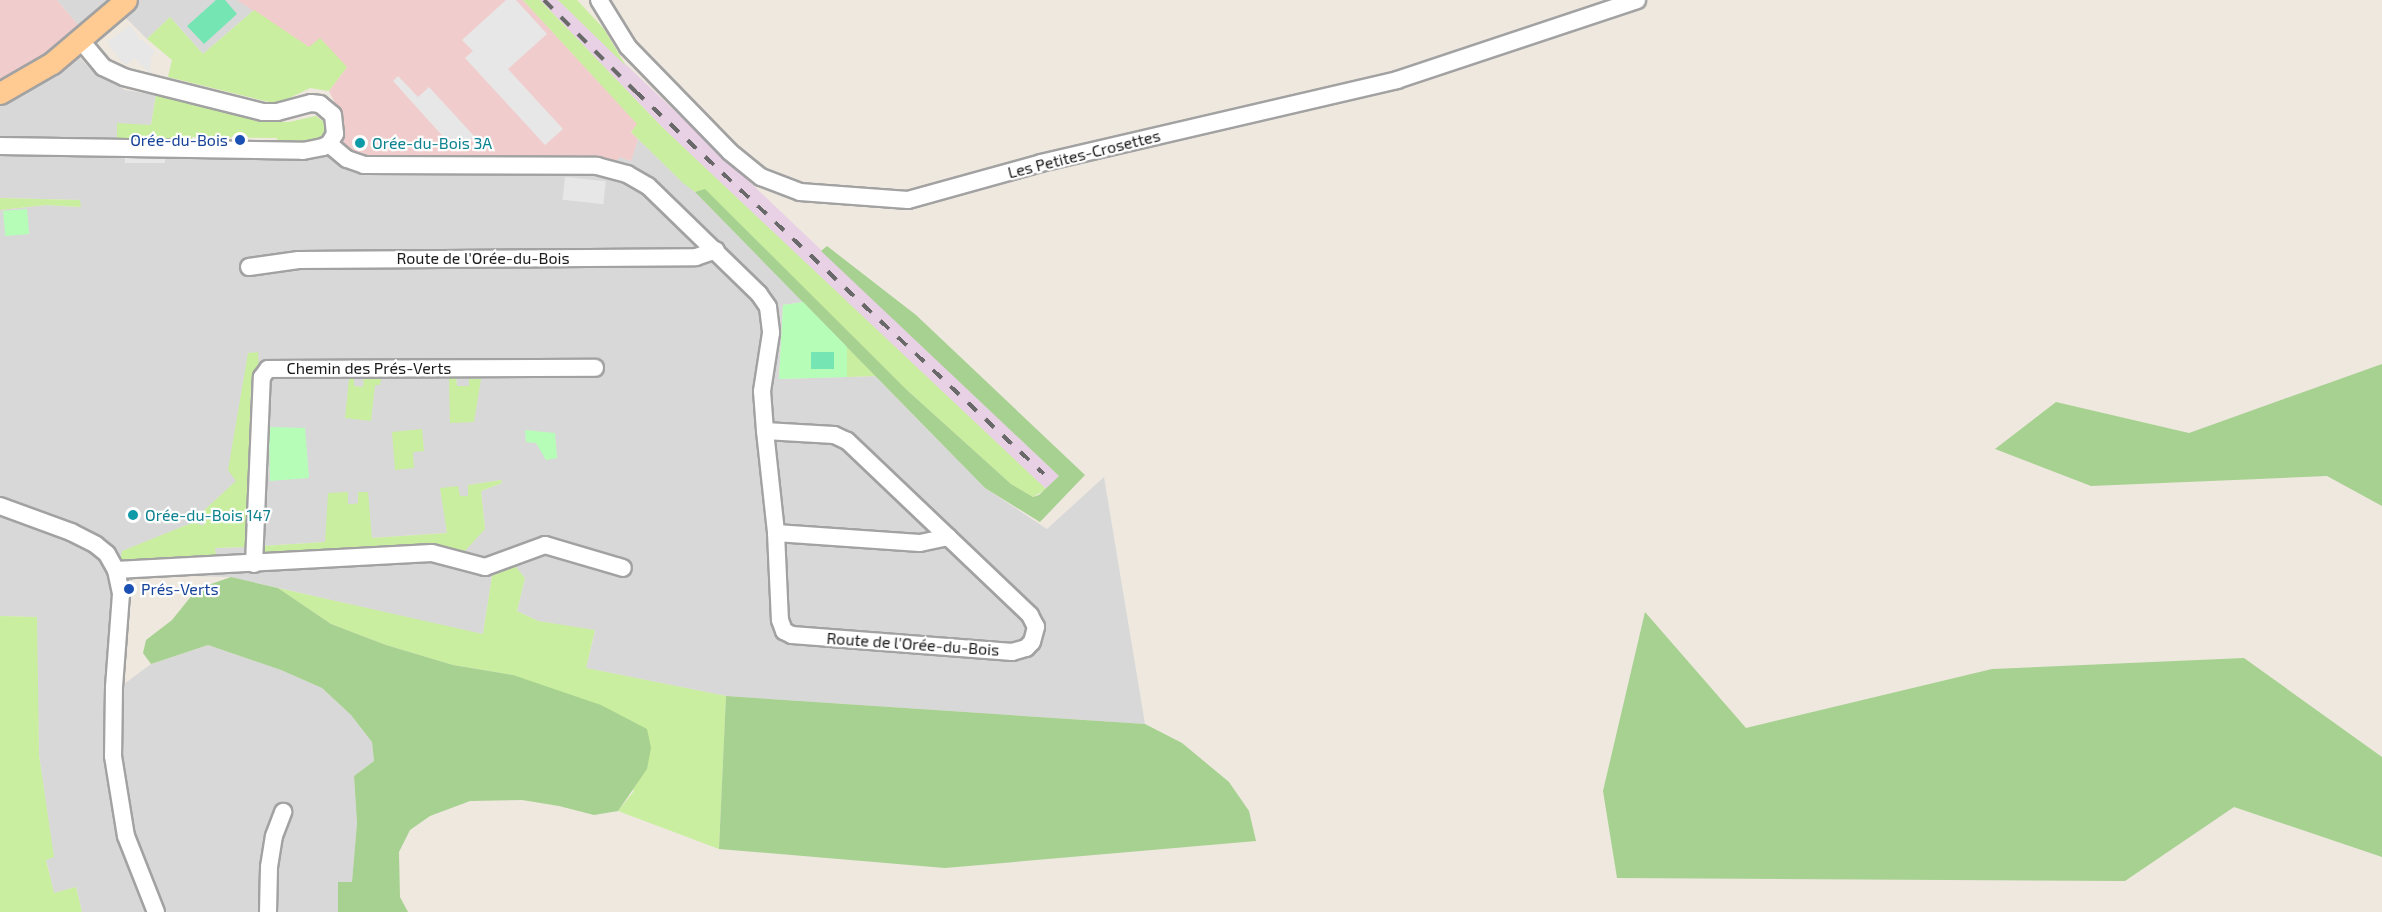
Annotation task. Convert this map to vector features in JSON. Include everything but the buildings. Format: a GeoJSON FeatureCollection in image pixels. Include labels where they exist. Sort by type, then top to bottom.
{"type":"FeatureCollection","features":[{"type":"Feature","properties":{"kind":"main road"},"geometry":{"type":"LineString","coordinates":[[0,93],[52,63],[81,41],[126,0]]}},
{"type":"Feature","properties":{"kind":"street","name":"Les Petites-Crosettes"},"geometry":{"type":"LineString","coordinates":[[599,0],[628,47],[729,152],[761,177],[800,192],[908,200],[1041,163],[1397,80],[1637,0]]}},
{"type":"Feature","properties":{"kind":"street"},"geometry":{"type":"LineString","coordinates":[[0,146],[303,151],[329,144],[335,134],[336,126],[331,112],[324,105],[311,103],[277,112],[263,112],[118,75],[98,62],[81,41]]}},
{"type":"Feature","properties":{"kind":"street","name":"Route de l'Orée-du-Bois"},"geometry":{"type":"LineString","coordinates":[[329,144],[347,159],[364,165],[584,165],[607,168],[648,186],[759,294],[770,314],[771,333],[762,382],[765,431],[776,533],[780,620],[788,634],[993,651],[1018,651],[1026,648],[1036,634],[1033,618],[841,437],[827,434],[765,431]]}},
{"type":"Feature","properties":{"kind":"street","name":"Route de l'Orée-du-Bois"},"geometry":{"type":"LineString","coordinates":[[249,267],[299,260],[696,257],[716,250]]}},
{"type":"Feature","properties":{"kind":"street","name":"Chemin des Prés-Verts"},"geometry":{"type":"LineString","coordinates":[[254,564],[259,490],[262,377],[268,369],[595,368]]}},
{"type":"Feature","properties":{"kind":"street"},"geometry":{"type":"LineString","coordinates":[[0,506],[71,532],[96,545],[107,554],[116,570],[121,594],[113,696],[113,756],[126,836],[156,912]]}},
{"type":"Feature","properties":{"kind":"street"},"geometry":{"type":"LineString","coordinates":[[776,533],[920,543],[948,537]]}},
{"type":"Feature","properties":{"kind":"street"},"geometry":{"type":"LineString","coordinates":[[116,570],[432,553],[485,567],[545,545],[623,568]]}},
{"type":"Feature","properties":{"kind":"street"},"geometry":{"type":"LineString","coordinates":[[268,912],[268,867],[274,836],[283,812]]}},
{"type":"Feature","properties":{"kind":"shaded area"},"geometry":{"type":"Polygon","coordinates":[[[0,0],[57,0],[93,43],[25,93],[0,104],[0,0]]]}},
{"type":"Feature","properties":{"kind":"shaded area"},"geometry":{"type":"Polygon","coordinates":[[[57,0],[237,0],[254,10],[203,54],[170,17],[147,39],[123,15],[93,43],[57,0]]]}},
{"type":"Feature","properties":{"kind":"shaded area"},"geometry":{"type":"Polygon","coordinates":[[[237,0],[523,0],[638,124],[631,132],[638,139],[631,161],[619,157],[616,165],[364,162],[334,141],[340,113],[329,91],[347,67],[309,47],[237,0]]]}},
{"type":"Feature","properties":{"kind":"shaded area"},"geometry":{"type":"Polygon","coordinates":[[[506,0],[516,0],[547,34],[508,69],[563,129],[545,145],[465,58],[473,51],[462,40],[506,0]]]}},
{"type":"Feature","properties":{"kind":"shaded area"},"geometry":{"type":"Polygon","coordinates":[[[540,0],[558,0],[1059,476],[1046,489],[987,436],[663,128],[540,0]]]}},
{"type":"Feature","properties":{"kind":"shaded area"},"geometry":{"type":"Polygon","coordinates":[[[130,25],[139,38],[155,51],[151,58],[150,73],[134,58],[127,65],[121,61],[107,42],[130,25]]]}},
{"type":"Feature","properties":{"kind":"shaded area"},"geometry":{"type":"Polygon","coordinates":[[[78,55],[89,68],[125,90],[156,95],[151,125],[118,150],[334,141],[619,157],[631,161],[638,139],[695,192],[803,302],[783,305],[779,379],[875,376],[985,488],[1047,529],[1104,477],[1145,724],[726,696],[586,668],[595,631],[538,621],[517,611],[525,578],[492,576],[483,635],[231,577],[144,575],[127,583],[130,600],[124,684],[151,664],[208,645],[281,670],[322,688],[351,715],[372,742],[374,761],[354,776],[357,823],[352,883],[338,882],[338,912],[82,912],[76,887],[54,894],[46,859],[53,856],[39,755],[36,617],[0,616],[0,210],[46,205],[80,207],[80,200],[0,198],[0,104],[25,93],[78,55]],[[248,353],[237,481],[199,515],[207,519],[203,526],[192,524],[122,551],[217,562],[215,548],[246,547],[251,382],[259,367],[248,353]],[[456,378],[450,422],[469,386],[457,386],[456,378]],[[354,379],[345,418],[381,379],[363,387],[354,386],[354,379]],[[501,480],[469,485],[469,496],[460,496],[441,488],[447,533],[372,538],[358,504],[348,504],[325,542],[262,546],[262,559],[485,529],[481,491],[502,483],[501,480]]]}},
{"type":"Feature","properties":{"kind":"shaded area"},"geometry":{"type":"Polygon","coordinates":[[[398,76],[418,97],[429,87],[474,136],[457,152],[393,81],[398,76]]]}},
{"type":"Feature","properties":{"kind":"shaded area"},"geometry":{"type":"Polygon","coordinates":[[[125,157],[165,157],[165,163],[125,163],[125,157]]]}},
{"type":"Feature","properties":{"kind":"shaded area"},"geometry":{"type":"Polygon","coordinates":[[[565,177],[606,181],[603,204],[563,200],[565,177]]]}},
{"type":"Feature","properties":{"kind":"green space"},"geometry":{"type":"Polygon","coordinates":[[[216,0],[225,0],[237,14],[204,44],[187,26],[216,0]]]}},
{"type":"Feature","properties":{"kind":"green space"},"geometry":{"type":"Polygon","coordinates":[[[523,0],[540,0],[663,128],[1046,489],[1033,497],[1011,484],[908,391],[705,190],[695,192],[683,183],[631,132],[637,124],[523,0]]]}},
{"type":"Feature","properties":{"kind":"green space"},"geometry":{"type":"Polygon","coordinates":[[[558,0],[577,0],[604,29],[626,66],[558,0]]]}},
{"type":"Feature","properties":{"kind":"green space"},"geometry":{"type":"Polygon","coordinates":[[[254,10],[309,47],[320,38],[347,67],[329,91],[310,88],[277,104],[168,77],[172,60],[147,39],[170,17],[203,54],[254,10]]]}},
{"type":"Feature","properties":{"kind":"green space"},"geometry":{"type":"Polygon","coordinates":[[[156,95],[271,122],[289,122],[316,116],[325,123],[326,134],[313,142],[278,145],[277,138],[192,137],[191,146],[117,142],[117,123],[151,125],[156,95]]]}},
{"type":"Feature","properties":{"kind":"green space"},"geometry":{"type":"Polygon","coordinates":[[[705,189],[908,391],[1011,484],[1033,497],[1039,495],[1059,476],[821,251],[827,246],[916,315],[1085,475],[1040,522],[985,488],[695,192],[705,189]]]}},
{"type":"Feature","properties":{"kind":"green space"},"geometry":{"type":"Polygon","coordinates":[[[0,198],[80,200],[81,207],[46,205],[0,210],[0,198]]]}},
{"type":"Feature","properties":{"kind":"green space"},"geometry":{"type":"Polygon","coordinates":[[[27,209],[29,234],[5,236],[3,211],[27,209]]]}},
{"type":"Feature","properties":{"kind":"green space"},"geometry":{"type":"Polygon","coordinates":[[[803,302],[847,347],[847,377],[779,379],[783,305],[803,302]]]}},
{"type":"Feature","properties":{"kind":"green space"},"geometry":{"type":"Polygon","coordinates":[[[847,347],[875,376],[847,377],[847,347]]]}},
{"type":"Feature","properties":{"kind":"green space"},"geometry":{"type":"Polygon","coordinates":[[[258,352],[259,367],[251,382],[246,547],[215,548],[217,562],[129,564],[120,561],[122,551],[194,522],[203,526],[207,519],[199,515],[236,481],[228,470],[248,353],[258,352]]]}},
{"type":"Feature","properties":{"kind":"green space"},"geometry":{"type":"Polygon","coordinates":[[[811,352],[834,352],[834,369],[811,369],[811,352]]]}},
{"type":"Feature","properties":{"kind":"green space"},"geometry":{"type":"Polygon","coordinates":[[[2382,364],[2382,506],[2327,476],[2091,486],[1995,449],[2056,402],[2189,433],[2382,364]]]}},
{"type":"Feature","properties":{"kind":"green space"},"geometry":{"type":"Polygon","coordinates":[[[364,377],[381,379],[380,385],[375,385],[371,421],[345,418],[349,379],[354,379],[354,386],[363,387],[364,377]]]}},
{"type":"Feature","properties":{"kind":"green space"},"geometry":{"type":"Polygon","coordinates":[[[449,378],[456,378],[457,386],[469,386],[469,379],[481,379],[474,422],[450,423],[449,378]]]}},
{"type":"Feature","properties":{"kind":"green space"},"geometry":{"type":"Polygon","coordinates":[[[269,427],[305,428],[309,478],[270,481],[269,427]]]}},
{"type":"Feature","properties":{"kind":"green space"},"geometry":{"type":"Polygon","coordinates":[[[422,429],[424,451],[413,452],[414,468],[395,470],[392,432],[422,429]]]}},
{"type":"Feature","properties":{"kind":"green space"},"geometry":{"type":"Polygon","coordinates":[[[525,430],[555,433],[557,458],[546,460],[536,443],[526,442],[525,430]]]}},
{"type":"Feature","properties":{"kind":"green space"},"geometry":{"type":"Polygon","coordinates":[[[501,480],[502,483],[481,491],[485,529],[464,552],[444,548],[262,559],[262,546],[325,542],[328,493],[348,492],[348,504],[354,504],[358,503],[358,492],[368,492],[372,538],[447,533],[440,488],[458,486],[460,496],[468,496],[468,485],[501,480]]]}},
{"type":"Feature","properties":{"kind":"green space"},"geometry":{"type":"Polygon","coordinates":[[[515,566],[525,578],[517,611],[538,621],[595,630],[586,668],[726,696],[719,849],[618,811],[634,791],[513,675],[453,665],[386,645],[331,624],[278,588],[483,634],[492,576],[515,566]]]}},
{"type":"Feature","properties":{"kind":"green space"},"geometry":{"type":"Polygon","coordinates":[[[231,577],[278,588],[331,624],[386,645],[453,665],[513,675],[601,705],[647,729],[651,748],[647,769],[618,811],[594,815],[522,800],[470,801],[430,816],[410,830],[399,852],[400,897],[408,912],[338,912],[338,882],[352,882],[357,823],[354,776],[374,761],[372,742],[351,715],[322,688],[281,670],[208,645],[151,664],[143,653],[146,640],[172,620],[197,589],[231,577]]]}},
{"type":"Feature","properties":{"kind":"green space"},"geometry":{"type":"Polygon","coordinates":[[[1645,612],[1746,728],[1992,669],[2244,658],[2382,757],[2382,857],[2234,807],[2125,881],[1617,878],[1603,791],[1645,612]]]}},
{"type":"Feature","properties":{"kind":"green space"},"geometry":{"type":"Polygon","coordinates":[[[0,616],[37,617],[39,755],[54,857],[46,860],[54,893],[76,887],[82,912],[0,912],[0,616]]]}},
{"type":"Feature","properties":{"kind":"green space"},"geometry":{"type":"Polygon","coordinates":[[[726,696],[1145,724],[1182,743],[1229,782],[1249,811],[1256,841],[945,868],[719,849],[726,696]]]}},
{"type":"Feature","properties":{"kind":"railway"},"geometry":{"type":"LineString","coordinates":[[544,0],[635,91],[1044,474]]}},
{"type":"Feature","properties":{"kind":"place","name":"Orée-du-Bois"},"geometry":{"type":"Point","coordinates":[240,140]}},
{"type":"Feature","properties":{"kind":"place","name":"Orée-du-Bois 3A"},"geometry":{"type":"Point","coordinates":[360,143]}},
{"type":"Feature","properties":{"kind":"place","name":"Orée-du-Bois 147"},"geometry":{"type":"Point","coordinates":[133,515]}},
{"type":"Feature","properties":{"kind":"place","name":"Prés-Verts"},"geometry":{"type":"Point","coordinates":[129,589]}}]}
